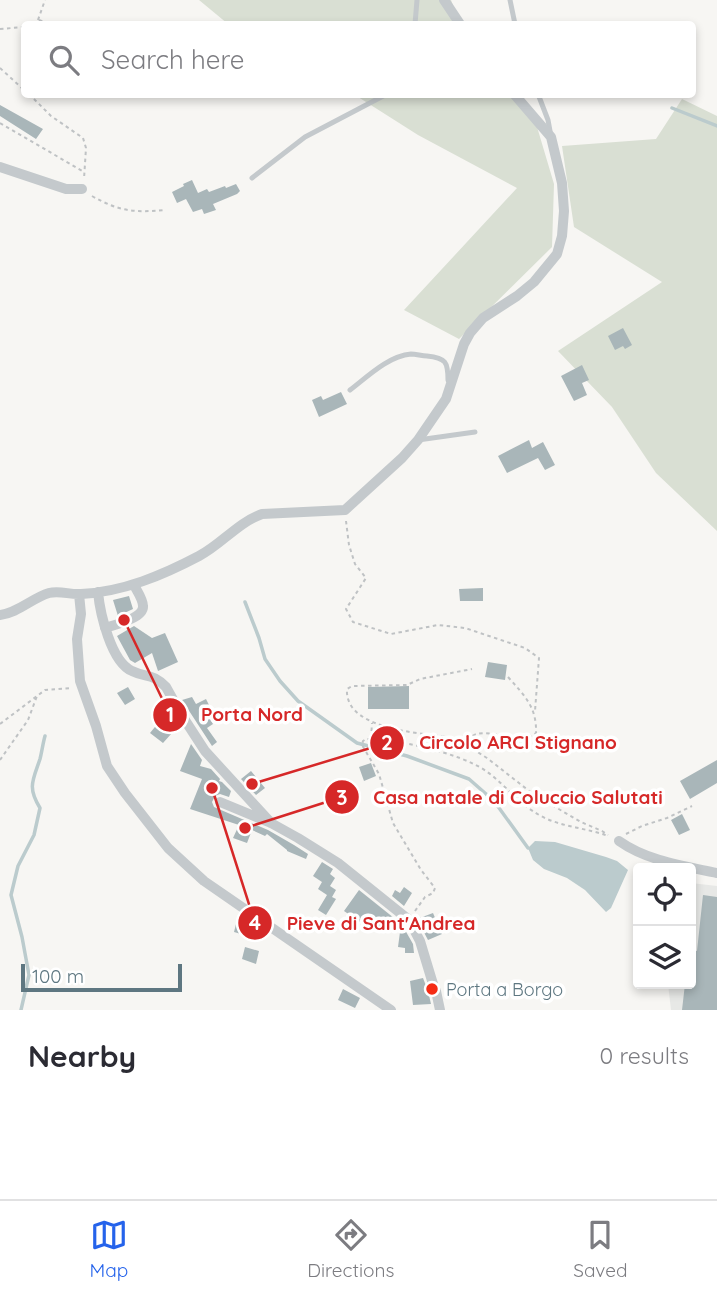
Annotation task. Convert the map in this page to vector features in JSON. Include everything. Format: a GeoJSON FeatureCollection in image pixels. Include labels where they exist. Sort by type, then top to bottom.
{"type":"FeatureCollection","features":[{"type":"Feature","properties":{"kind":"street"},"geometry":{"type":"LineString","coordinates":[[444,0],[458,21]]}},
{"type":"Feature","properties":{"kind":"street"},"geometry":{"type":"LineString","coordinates":[[0,615],[12,612],[48,593],[99,592],[134,584],[201,555],[236,527],[262,514],[345,510],[402,458],[446,400],[470,333],[483,318],[534,282],[557,254],[564,211],[562,183],[551,138],[517,98]]}},
{"type":"Feature","properties":{"kind":"street"},"geometry":{"type":"LineString","coordinates":[[0,167],[66,189],[82,189]]}},
{"type":"Feature","properties":{"kind":"street"},"geometry":{"type":"LineString","coordinates":[[105,628],[135,617],[143,610],[144,605],[134,584]]}},
{"type":"Feature","properties":{"kind":"street"},"geometry":{"type":"LineString","coordinates":[[99,592],[102,619],[121,662],[131,671],[152,677],[166,687],[205,751],[271,823]]}},
{"type":"Feature","properties":{"kind":"street"},"geometry":{"type":"LineString","coordinates":[[79,594],[81,614],[77,639],[80,681],[107,766],[125,793],[168,848],[205,881],[391,1010]]}},
{"type":"Feature","properties":{"kind":"street"},"geometry":{"type":"LineString","coordinates":[[219,802],[271,823],[338,863],[409,920],[420,941],[440,1010]]}},
{"type":"Feature","properties":{"kind":"street"},"geometry":{"type":"LineString","coordinates":[[619,838],[633,850],[643,854],[717,873]]}},
{"type":"Feature","properties":{"kind":"lane"},"geometry":{"type":"LineString","coordinates":[[415,21],[417,0]]}},
{"type":"Feature","properties":{"kind":"lane"},"geometry":{"type":"LineString","coordinates":[[510,0],[514,21]]}},
{"type":"Feature","properties":{"kind":"lane"},"geometry":{"type":"LineString","coordinates":[[251,178],[305,137],[379,98]]}},
{"type":"Feature","properties":{"kind":"lane"},"geometry":{"type":"LineString","coordinates":[[540,98],[551,138]]}},
{"type":"Feature","properties":{"kind":"lane"},"geometry":{"type":"LineString","coordinates":[[349,390],[392,360],[411,355],[445,360],[448,366],[448,393]]}},
{"type":"Feature","properties":{"kind":"lane"},"geometry":{"type":"LineString","coordinates":[[418,440],[475,432]]}},
{"type":"Feature","properties":{"kind":"path"},"geometry":{"type":"LineString","coordinates":[[38,20],[45,0]]}},
{"type":"Feature","properties":{"kind":"path"},"geometry":{"type":"LineString","coordinates":[[0,29],[21,27]]}},
{"type":"Feature","properties":{"kind":"path"},"geometry":{"type":"LineString","coordinates":[[0,68],[21,87]]}},
{"type":"Feature","properties":{"kind":"path"},"geometry":{"type":"LineString","coordinates":[[33,98],[51,116],[83,138],[86,148],[82,189],[121,209],[142,212],[164,210]]}},
{"type":"Feature","properties":{"kind":"path"},"geometry":{"type":"LineString","coordinates":[[0,123],[85,173]]}},
{"type":"Feature","properties":{"kind":"path"},"geometry":{"type":"LineString","coordinates":[[345,510],[349,545],[355,564],[366,578],[346,609],[353,622],[391,634],[438,625],[465,628],[525,648],[539,658],[536,733],[531,736],[476,734],[467,740],[401,732],[372,721],[357,713],[348,704],[347,689],[352,686],[407,685],[420,679],[472,669]]}},
{"type":"Feature","properties":{"kind":"path"},"geometry":{"type":"LineString","coordinates":[[508,677],[535,712]]}},
{"type":"Feature","properties":{"kind":"path"},"geometry":{"type":"LineString","coordinates":[[0,724],[45,690],[72,688],[85,693]]}},
{"type":"Feature","properties":{"kind":"path"},"geometry":{"type":"LineString","coordinates":[[0,760],[28,720],[37,696]]}},
{"type":"Feature","properties":{"kind":"path"},"geometry":{"type":"LineString","coordinates":[[371,739],[372,721]]}},
{"type":"Feature","properties":{"kind":"path"},"geometry":{"type":"LineString","coordinates":[[409,920],[435,888],[393,823],[379,774],[362,745],[363,741],[371,739],[420,746],[461,758],[485,771],[518,801],[545,818],[619,838],[692,806]]}},
{"type":"Feature","properties":{"kind":"path"},"geometry":{"type":"LineString","coordinates":[[467,740],[471,748],[533,794],[581,822],[619,838]]}},
{"type":"Feature","properties":{"kind":"shaded area"},"geometry":{"type":"Polygon","coordinates":[[[199,0],[451,0],[459,21],[224,21],[199,0]]]}},
{"type":"Feature","properties":{"kind":"shaded area"},"geometry":{"type":"Polygon","coordinates":[[[360,98],[518,98],[532,110],[554,184],[552,247],[459,339],[404,310],[517,188],[418,135],[360,98]]]}},
{"type":"Feature","properties":{"kind":"shaded area"},"geometry":{"type":"Polygon","coordinates":[[[682,99],[717,116],[717,531],[656,473],[612,407],[558,351],[662,282],[574,227],[562,146],[656,139],[682,99]]]}},
{"type":"Feature","properties":{"kind":"shaded area"},"geometry":{"type":"Polygon","coordinates":[[[535,841],[555,842],[606,857],[617,861],[628,870],[611,908],[606,912],[585,890],[567,878],[544,869],[533,860],[528,848],[535,841]]]}},
{"type":"Feature","properties":{"kind":"shaded area"},"geometry":{"type":"Polygon","coordinates":[[[696,884],[717,886],[717,1010],[671,1010],[669,989],[696,989],[696,884]]]}},
{"type":"Feature","properties":{"kind":"building"},"geometry":{"type":"Polygon","coordinates":[[[0,105],[43,129],[36,139],[0,116],[0,105]]]}},
{"type":"Feature","properties":{"kind":"building"},"geometry":{"type":"Polygon","coordinates":[[[192,180],[198,193],[236,184],[240,191],[213,204],[216,210],[204,214],[202,209],[193,212],[186,199],[177,203],[172,192],[192,180]]]}},
{"type":"Feature","properties":{"kind":"building"},"geometry":{"type":"Polygon","coordinates":[[[623,328],[632,345],[615,350],[608,336],[623,328]]]}},
{"type":"Feature","properties":{"kind":"building"},"geometry":{"type":"Polygon","coordinates":[[[582,365],[589,380],[582,383],[587,395],[574,401],[561,376],[582,365]]]}},
{"type":"Feature","properties":{"kind":"building"},"geometry":{"type":"Polygon","coordinates":[[[341,392],[347,404],[319,417],[312,400],[321,396],[323,400],[341,392]]]}},
{"type":"Feature","properties":{"kind":"building"},"geometry":{"type":"Polygon","coordinates":[[[529,440],[532,448],[543,442],[555,465],[545,470],[538,458],[507,473],[498,456],[529,440]]]}},
{"type":"Feature","properties":{"kind":"building"},"geometry":{"type":"Polygon","coordinates":[[[483,588],[483,601],[460,601],[459,589],[483,588]]]}},
{"type":"Feature","properties":{"kind":"building"},"geometry":{"type":"Polygon","coordinates":[[[129,596],[133,609],[118,616],[113,600],[129,596]]]}},
{"type":"Feature","properties":{"kind":"building"},"geometry":{"type":"Polygon","coordinates":[[[134,626],[152,638],[165,633],[178,662],[158,671],[152,653],[135,663],[130,660],[117,636],[134,626]]]}},
{"type":"Feature","properties":{"kind":"building"},"geometry":{"type":"Polygon","coordinates":[[[488,662],[507,665],[505,680],[485,677],[488,662]]]}},
{"type":"Feature","properties":{"kind":"building"},"geometry":{"type":"Polygon","coordinates":[[[409,686],[409,709],[368,709],[368,687],[409,686]]]}},
{"type":"Feature","properties":{"kind":"building"},"geometry":{"type":"Polygon","coordinates":[[[128,687],[135,699],[125,705],[117,693],[128,687]]]}},
{"type":"Feature","properties":{"kind":"building"},"geometry":{"type":"Polygon","coordinates":[[[192,697],[196,704],[206,699],[210,707],[204,709],[213,724],[207,728],[217,742],[212,746],[182,700],[192,697]]]}},
{"type":"Feature","properties":{"kind":"building"},"geometry":{"type":"Polygon","coordinates":[[[159,722],[172,733],[163,743],[150,733],[159,722]]]}},
{"type":"Feature","properties":{"kind":"building"},"geometry":{"type":"Polygon","coordinates":[[[191,744],[202,760],[200,766],[211,769],[219,781],[231,791],[229,797],[220,794],[215,796],[212,802],[214,807],[268,830],[308,854],[306,859],[287,851],[267,834],[265,836],[252,830],[247,843],[233,838],[239,825],[190,809],[202,779],[180,771],[191,744]]]}},
{"type":"Feature","properties":{"kind":"building"},"geometry":{"type":"Polygon","coordinates":[[[717,760],[717,783],[690,799],[680,781],[717,760]]]}},
{"type":"Feature","properties":{"kind":"building"},"geometry":{"type":"Polygon","coordinates":[[[371,763],[376,776],[364,781],[359,767],[371,763]]]}},
{"type":"Feature","properties":{"kind":"building"},"geometry":{"type":"Polygon","coordinates":[[[251,771],[265,788],[256,795],[241,779],[251,771]]]}},
{"type":"Feature","properties":{"kind":"building"},"geometry":{"type":"Polygon","coordinates":[[[682,814],[690,830],[679,835],[671,820],[682,814]]]}},
{"type":"Feature","properties":{"kind":"building"},"geometry":{"type":"Polygon","coordinates":[[[322,862],[333,869],[330,874],[335,878],[330,886],[336,890],[332,897],[336,899],[326,915],[318,910],[327,895],[318,889],[322,882],[313,876],[322,862]]]}},
{"type":"Feature","properties":{"kind":"building"},"geometry":{"type":"Polygon","coordinates":[[[404,887],[412,893],[404,906],[392,896],[395,890],[400,893],[404,887]]]}},
{"type":"Feature","properties":{"kind":"building"},"geometry":{"type":"Polygon","coordinates":[[[359,890],[394,918],[384,932],[364,917],[360,922],[344,911],[359,890]]]}},
{"type":"Feature","properties":{"kind":"building"},"geometry":{"type":"Polygon","coordinates":[[[703,895],[717,897],[717,1010],[682,1010],[684,989],[696,989],[703,895]]]}},
{"type":"Feature","properties":{"kind":"building"},"geometry":{"type":"Polygon","coordinates":[[[433,913],[442,934],[428,940],[417,919],[433,913]]]}},
{"type":"Feature","properties":{"kind":"building"},"geometry":{"type":"Polygon","coordinates":[[[237,920],[251,924],[248,936],[234,932],[237,920]]]}},
{"type":"Feature","properties":{"kind":"building"},"geometry":{"type":"Polygon","coordinates":[[[405,930],[413,944],[414,953],[405,953],[405,948],[398,947],[400,932],[405,933],[405,930]]]}},
{"type":"Feature","properties":{"kind":"building"},"geometry":{"type":"Polygon","coordinates":[[[245,947],[259,951],[256,964],[242,959],[245,947]]]}},
{"type":"Feature","properties":{"kind":"building"},"geometry":{"type":"Polygon","coordinates":[[[423,978],[431,1004],[413,1005],[410,981],[423,978]]]}},
{"type":"Feature","properties":{"kind":"building"},"geometry":{"type":"Polygon","coordinates":[[[343,989],[360,998],[355,1008],[338,1000],[343,989]]]}},
{"type":"Feature","properties":{"kind":"waterway"},"geometry":{"type":"LineString","coordinates":[[672,108],[717,126]]}},
{"type":"Feature","properties":{"kind":"waterway"},"geometry":{"type":"LineString","coordinates":[[245,602],[265,659],[298,701],[357,743],[407,756],[469,779],[494,801],[528,848]]}},
{"type":"Feature","properties":{"kind":"waterway"},"geometry":{"type":"LineString","coordinates":[[21,1010],[29,975],[11,895],[18,866],[34,835],[40,808],[32,784],[45,736]]}},
{"type":"Feature","properties":{"kind":"place","name":"Porta Nord"},"geometry":{"type":"Point","coordinates":[124,620]}},
{"type":"Feature","properties":{"kind":"place","name":"Circolo ARCI Stignano"},"geometry":{"type":"Point","coordinates":[252,784]}},
{"type":"Feature","properties":{"kind":"place","name":"Pieve di Sant'Andrea"},"geometry":{"type":"Point","coordinates":[212,788]}},
{"type":"Feature","properties":{"kind":"place","name":"Casa natale di Coluccio Salutati"},"geometry":{"type":"Point","coordinates":[245,828]}},
{"type":"Feature","properties":{"kind":"place","name":"Porta a Borgo"},"geometry":{"type":"Point","coordinates":[432,989]}}]}
